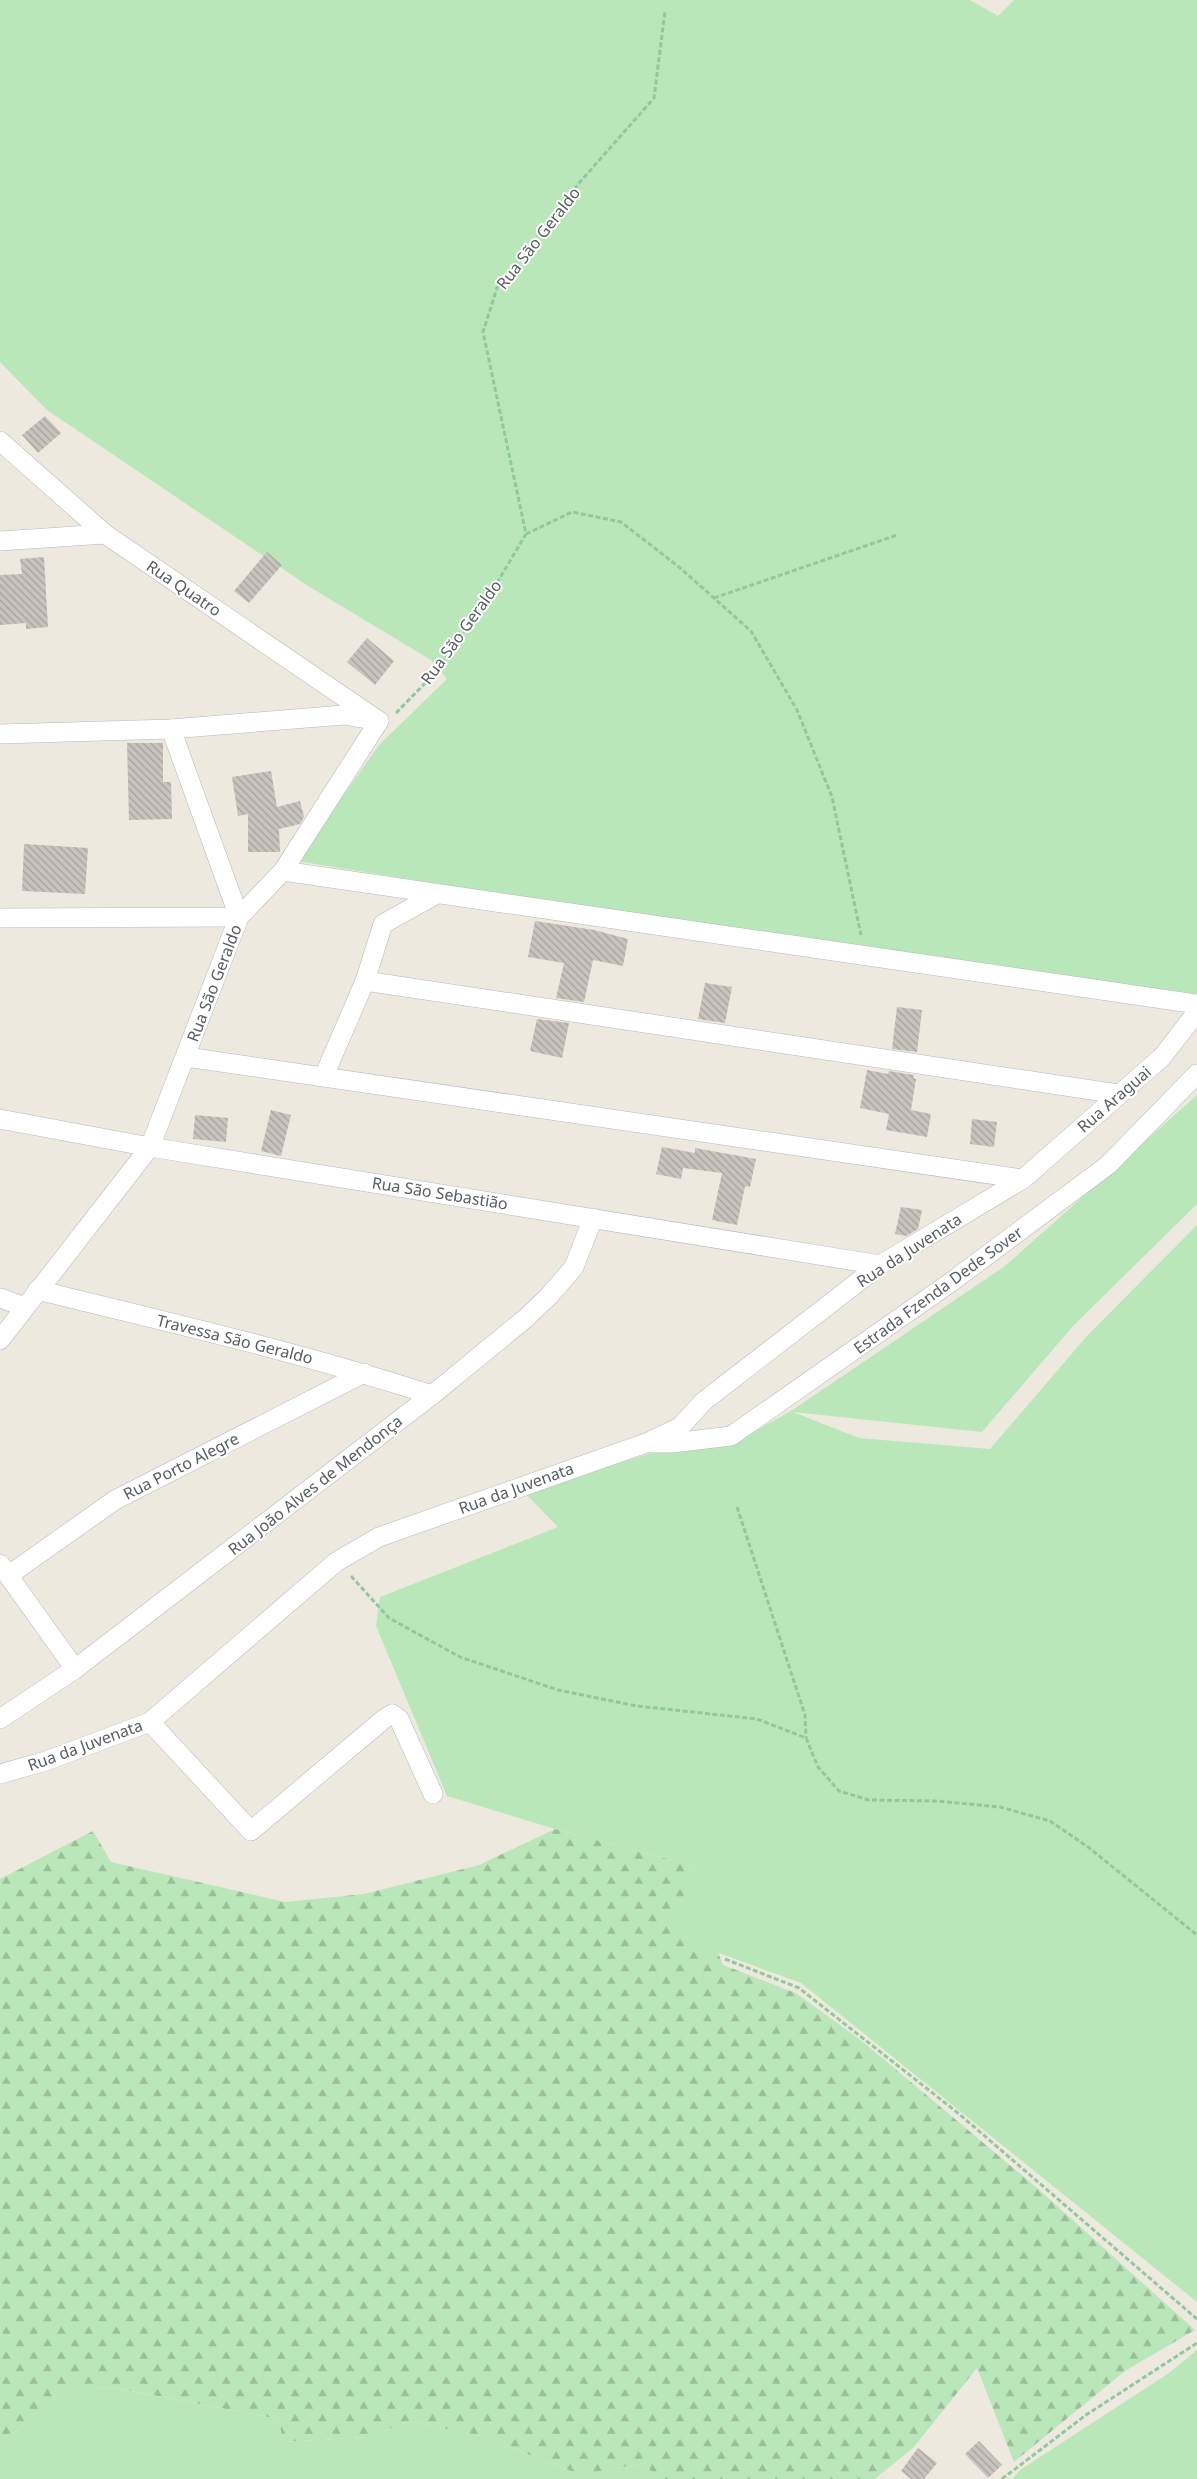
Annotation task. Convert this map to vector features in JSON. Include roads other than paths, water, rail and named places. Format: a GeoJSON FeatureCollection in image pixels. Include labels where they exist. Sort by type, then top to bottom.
{"type":"FeatureCollection","features":[{"type":"Feature","properties":{"kind":"street","name":"Rua Quatro"},"geometry":{"type":"LineString","coordinates":[[0,440],[105,534],[379,720]]}},
{"type":"Feature","properties":{"kind":"street"},"geometry":{"type":"LineString","coordinates":[[0,541],[105,534]]}},
{"type":"Feature","properties":{"kind":"street"},"geometry":{"type":"LineString","coordinates":[[0,734],[171,729],[344,715],[379,720]]}},
{"type":"Feature","properties":{"kind":"street","name":"Rua São Geraldo"},"geometry":{"type":"LineString","coordinates":[[0,1340],[150,1146],[240,917],[283,871],[379,720]]}},
{"type":"Feature","properties":{"kind":"street"},"geometry":{"type":"LineString","coordinates":[[0,918],[240,917],[171,729]]}},
{"type":"Feature","properties":{"kind":"street"},"geometry":{"type":"LineString","coordinates":[[283,871],[435,895],[1197,1004]]}},
{"type":"Feature","properties":{"kind":"street"},"geometry":{"type":"LineString","coordinates":[[324,1076],[365,980],[384,924],[435,895]]}},
{"type":"Feature","properties":{"kind":"street"},"geometry":{"type":"LineString","coordinates":[[365,980],[1118,1094]]}},
{"type":"Feature","properties":{"kind":"street","name":"Rua Araguai"},"geometry":{"type":"LineString","coordinates":[[1023,1180],[1162,1057],[1197,1012]]}},
{"type":"Feature","properties":{"kind":"street"},"geometry":{"type":"LineString","coordinates":[[186,1057],[1023,1180]]}},
{"type":"Feature","properties":{"kind":"street","name":"Estrada Fzenda Dede Sover"},"geometry":{"type":"LineString","coordinates":[[646,1442],[672,1443],[731,1436],[954,1280],[1108,1165],[1197,1074]]}},
{"type":"Feature","properties":{"kind":"street","name":"Rua São Sebastião"},"geometry":{"type":"LineString","coordinates":[[0,1120],[880,1265]]}},
{"type":"Feature","properties":{"kind":"street","name":"Rua da Juvenata"},"geometry":{"type":"LineString","coordinates":[[0,1774],[46,1762],[150,1722],[336,1562],[378,1537],[646,1442],[680,1427],[704,1401],[880,1265],[1023,1180]]}},
{"type":"Feature","properties":{"kind":"street","name":"Rua João Alves de Mendonça"},"geometry":{"type":"LineString","coordinates":[[0,1720],[75,1669],[432,1395],[526,1318],[549,1296],[574,1267],[593,1218]]}},
{"type":"Feature","properties":{"kind":"street","name":"Travessa São Geraldo"},"geometry":{"type":"LineString","coordinates":[[37,1290],[364,1373],[432,1395]]}},
{"type":"Feature","properties":{"kind":"street"},"geometry":{"type":"LineString","coordinates":[[0,1298],[25,1307]]}},
{"type":"Feature","properties":{"kind":"street","name":"Rua Porto Alegre"},"geometry":{"type":"LineString","coordinates":[[4,1569],[115,1500],[364,1373]]}},
{"type":"Feature","properties":{"kind":"street"},"geometry":{"type":"LineString","coordinates":[[4,1569],[75,1669]]}},
{"type":"Feature","properties":{"kind":"street"},"geometry":{"type":"LineString","coordinates":[[150,1722],[251,1832],[392,1714],[399,1719],[433,1794]]}}]}
